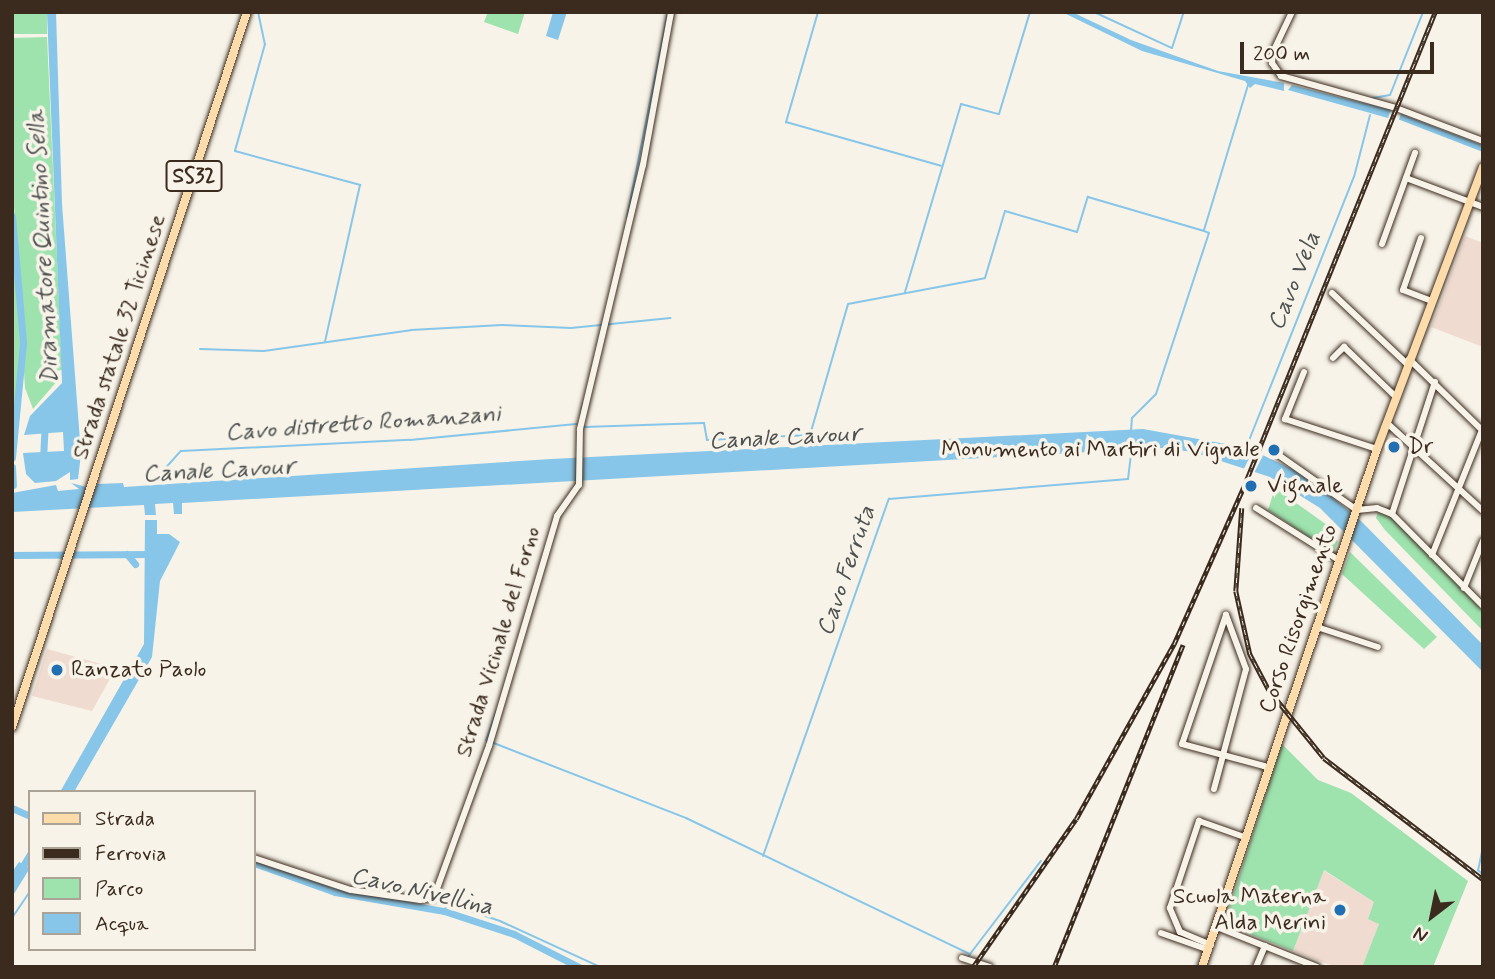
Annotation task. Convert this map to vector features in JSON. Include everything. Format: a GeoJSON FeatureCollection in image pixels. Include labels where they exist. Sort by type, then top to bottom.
{"type":"FeatureCollection","features":[{"type":"Feature","properties":{"kind":"main road","name":"Strada statale 32 Ticinese"},"geometry":{"type":"LineString","coordinates":[[12,727],[247,14]]}},
{"type":"Feature","properties":{"kind":"main road","name":"Corso Risorgimento"},"geometry":{"type":"LineString","coordinates":[[1202,967],[1377,449],[1483,166]]}},
{"type":"Feature","properties":{"kind":"street","name":"Strada Vicinale del Forno"},"geometry":{"type":"LineString","coordinates":[[256,859],[341,888],[431,899],[490,741],[556,516],[579,485],[577,453],[580,426],[643,165],[671,12]]}},
{"type":"Feature","properties":{"kind":"street"},"geometry":{"type":"LineString","coordinates":[[1292,12],[1273,52],[1272,63],[1281,76],[1396,108],[1483,141]]}},
{"type":"Feature","properties":{"kind":"street"},"geometry":{"type":"LineString","coordinates":[[1382,244],[1415,153]]}},
{"type":"Feature","properties":{"kind":"street"},"geometry":{"type":"LineString","coordinates":[[1406,178],[1483,206]]}},
{"type":"Feature","properties":{"kind":"street"},"geometry":{"type":"LineString","coordinates":[[1421,238],[1403,290],[1432,301]]}},
{"type":"Feature","properties":{"kind":"street"},"geometry":{"type":"LineString","coordinates":[[1332,293],[1408,362],[1435,382],[1482,431],[1432,555]]}},
{"type":"Feature","properties":{"kind":"street"},"geometry":{"type":"LineString","coordinates":[[1333,358],[1344,348],[1396,397]]}},
{"type":"Feature","properties":{"kind":"street"},"geometry":{"type":"LineString","coordinates":[[1304,372],[1285,419],[1377,449]]}},
{"type":"Feature","properties":{"kind":"street"},"geometry":{"type":"LineString","coordinates":[[1392,514],[1435,382]]}},
{"type":"Feature","properties":{"kind":"street"},"geometry":{"type":"LineString","coordinates":[[1387,422],[1483,511]]}},
{"type":"Feature","properties":{"kind":"street"},"geometry":{"type":"LineString","coordinates":[[1277,454],[1356,512],[1377,508],[1392,514],[1483,606]]}},
{"type":"Feature","properties":{"kind":"street"},"geometry":{"type":"LineString","coordinates":[[1256,508],[1340,561]]}},
{"type":"Feature","properties":{"kind":"street"},"geometry":{"type":"LineString","coordinates":[[1464,588],[1483,541]]}},
{"type":"Feature","properties":{"kind":"street"},"geometry":{"type":"LineString","coordinates":[[1214,789],[1223,755],[1246,669],[1226,615],[1182,744],[1223,755],[1269,768]]}},
{"type":"Feature","properties":{"kind":"street"},"geometry":{"type":"LineString","coordinates":[[1317,627],[1378,647]]}},
{"type":"Feature","properties":{"kind":"street"},"geometry":{"type":"LineString","coordinates":[[1210,947],[1180,932],[1170,908],[1199,821],[1247,838]]}},
{"type":"Feature","properties":{"kind":"street"},"geometry":{"type":"LineString","coordinates":[[1217,927],[1317,967]]}},
{"type":"Feature","properties":{"kind":"street"},"geometry":{"type":"LineString","coordinates":[[1161,933],[1210,947]]}},
{"type":"Feature","properties":{"kind":"street"},"geometry":{"type":"LineString","coordinates":[[1255,967],[1265,946]]}},
{"type":"Feature","properties":{"kind":"street"},"geometry":{"type":"LineString","coordinates":[[965,958],[990,967]]}},
{"type":"Feature","properties":{"kind":"shaded area"},"geometry":{"type":"Polygon","coordinates":[[[1465,236],[1483,243],[1483,347],[1431,327],[1465,236]]]}},
{"type":"Feature","properties":{"kind":"shaded area"},"geometry":{"type":"Polygon","coordinates":[[[47,649],[116,668],[92,711],[32,696],[47,649]]]}},
{"type":"Feature","properties":{"kind":"shaded area","name":"Scuola Materna Alda Merini"},"geometry":{"type":"Polygon","coordinates":[[[1323,870],[1374,902],[1379,924],[1362,967],[1336,967],[1293,951],[1323,870]]]}},
{"type":"Feature","properties":{"kind":"green space"},"geometry":{"type":"Polygon","coordinates":[[[12,12],[47,12],[47,34],[12,34],[12,12]]]}},
{"type":"Feature","properties":{"kind":"green space"},"geometry":{"type":"Polygon","coordinates":[[[488,12],[525,12],[518,34],[484,22],[488,12]]]}},
{"type":"Feature","properties":{"kind":"green space"},"geometry":{"type":"Polygon","coordinates":[[[47,37],[62,370],[55,371],[58,380],[33,409],[25,388],[12,173],[12,38],[47,37]]]}},
{"type":"Feature","properties":{"kind":"green space"},"geometry":{"type":"Polygon","coordinates":[[[12,242],[21,347],[12,436],[12,242]]]}},
{"type":"Feature","properties":{"kind":"green space"},"geometry":{"type":"Polygon","coordinates":[[[1275,488],[1327,525],[1338,542],[1333,553],[1268,510],[1275,488]]]}},
{"type":"Feature","properties":{"kind":"green space"},"geometry":{"type":"Polygon","coordinates":[[[1378,512],[1391,517],[1483,610],[1483,631],[1385,530],[1376,518],[1378,512]]]}},
{"type":"Feature","properties":{"kind":"green space"},"geometry":{"type":"Polygon","coordinates":[[[1350,552],[1437,637],[1424,649],[1342,574],[1350,552]]]}},
{"type":"Feature","properties":{"kind":"green space"},"geometry":{"type":"Polygon","coordinates":[[[1282,744],[1318,780],[1351,793],[1468,881],[1433,967],[1362,967],[1379,924],[1368,919],[1374,902],[1324,870],[1293,951],[1224,924],[1282,744]]]}},
{"type":"Feature","properties":{"kind":"water"},"geometry":{"type":"Polygon","coordinates":[[[47,12],[56,12],[62,204],[81,454],[78,479],[70,480],[70,472],[56,481],[35,483],[26,474],[23,453],[64,451],[63,432],[24,435],[30,416],[62,383],[47,12]]]}},
{"type":"Feature","properties":{"kind":"water"},"geometry":{"type":"Polygon","coordinates":[[[553,12],[567,12],[558,40],[546,36],[553,12]]]}},
{"type":"Feature","properties":{"kind":"water"},"geometry":{"type":"Polygon","coordinates":[[[1062,12],[1072,12],[1131,40],[1218,71],[1284,83],[1284,91],[1255,84],[1250,88],[1245,81],[1142,51],[1062,12]]]}},
{"type":"Feature","properties":{"kind":"water"},"geometry":{"type":"Polygon","coordinates":[[[1292,85],[1391,110],[1388,118],[1288,90],[1292,85]]]}},
{"type":"Feature","properties":{"kind":"water"},"geometry":{"type":"Polygon","coordinates":[[[1401,114],[1483,145],[1481,151],[1399,120],[1401,114]]]}},
{"type":"Feature","properties":{"kind":"water"},"geometry":{"type":"Polygon","coordinates":[[[1143,429],[1248,448],[1294,470],[1327,493],[1362,522],[1483,645],[1483,672],[1320,508],[1270,477],[1193,452],[1161,448],[182,503],[182,514],[174,514],[173,503],[155,504],[156,515],[145,515],[144,505],[12,512],[12,493],[56,485],[58,491],[79,489],[71,483],[95,489],[97,484],[123,483],[124,487],[551,459],[1143,429]]]}},
{"type":"Feature","properties":{"kind":"water"},"geometry":{"type":"Polygon","coordinates":[[[145,520],[157,520],[157,534],[169,534],[180,542],[160,581],[152,657],[75,790],[61,790],[144,644],[145,520]]]}},
{"type":"Feature","properties":{"kind":"water"},"geometry":{"type":"Polygon","coordinates":[[[19,862],[28,867],[12,897],[12,872],[19,862]]]}},
{"type":"Feature","properties":{"kind":"pier"},"geometry":{"type":"Polygon","coordinates":[[[1255,447],[1265,452],[1253,476],[1243,471],[1255,447]]]}},
{"type":"Feature","properties":{"kind":"waterway","name":"Cavo distretto Romanzani"},"geometry":{"type":"LineString","coordinates":[[258,12],[265,44],[235,151],[360,185],[325,341]]}},
{"type":"Feature","properties":{"kind":"waterway","name":"Cavo distretto Romanzani"},"geometry":{"type":"LineString","coordinates":[[627,217],[668,12]]}},
{"type":"Feature","properties":{"kind":"waterway","name":"Cavo distretto Romanzani"},"geometry":{"type":"LineString","coordinates":[[818,12],[786,122],[941,166]]}},
{"type":"Feature","properties":{"kind":"waterway","name":"Cavo distretto Romanzani"},"geometry":{"type":"LineString","coordinates":[[905,292],[961,104],[999,114],[1030,12]]}},
{"type":"Feature","properties":{"kind":"waterway","name":"Cavo distretto Romanzani"},"geometry":{"type":"LineString","coordinates":[[1094,12],[1172,48],[1184,12]]}},
{"type":"Feature","properties":{"kind":"waterway","name":"Cavo Vela"},"geometry":{"type":"LineString","coordinates":[[1373,98],[1390,95],[1423,12]]}},
{"type":"Feature","properties":{"kind":"waterway","name":"Cavo distretto Romanzani"},"geometry":{"type":"LineString","coordinates":[[1204,230],[1248,85]]}},
{"type":"Feature","properties":{"kind":"waterway","name":"Cavo Vela"},"geometry":{"type":"LineString","coordinates":[[1246,448],[1354,177],[1370,115]]}},
{"type":"Feature","properties":{"kind":"waterway","name":"Cavo distretto Romanzani"},"geometry":{"type":"LineString","coordinates":[[584,427],[704,423],[707,440],[810,435],[848,304],[985,278],[1005,211],[1077,232],[1088,197],[1204,231]]}},
{"type":"Feature","properties":{"kind":"waterway","name":"Diramatore Quintino Sella"},"geometry":{"type":"LineString","coordinates":[[12,216],[23,343],[12,457]]}},
{"type":"Feature","properties":{"kind":"waterway","name":"Cavo Ferruta"},"geometry":{"type":"LineString","coordinates":[[1131,431],[1132,418],[1156,394],[1209,233],[1204,231]]}},
{"type":"Feature","properties":{"kind":"waterway","name":"Cavo distretto Romanzani"},"geometry":{"type":"LineString","coordinates":[[200,349],[264,351],[411,330],[502,325],[571,328],[671,318]]}},
{"type":"Feature","properties":{"kind":"waterway","name":"Cavo distretto Romanzani"},"geometry":{"type":"LineString","coordinates":[[579,425],[583,403]]}},
{"type":"Feature","properties":{"kind":"waterway","name":"Cavo distretto Romanzani"},"geometry":{"type":"LineString","coordinates":[[161,473],[181,451],[410,440],[576,424]]}},
{"type":"Feature","properties":{"kind":"waterway"},"geometry":{"type":"LineString","coordinates":[[43,459],[45,426]]}},
{"type":"Feature","properties":{"kind":"waterway","name":"Cavo Ferruta"},"geometry":{"type":"LineString","coordinates":[[763,856],[889,499],[1128,479],[1132,447]]}},
{"type":"Feature","properties":{"kind":"waterway"},"geometry":{"type":"LineString","coordinates":[[12,467],[13,485]]}},
{"type":"Feature","properties":{"kind":"waterway","name":"Cavo Nivellina"},"geometry":{"type":"LineString","coordinates":[[127,554],[135,564]]}},
{"type":"Feature","properties":{"kind":"waterway"},"geometry":{"type":"LineString","coordinates":[[12,555],[151,554]]}},
{"type":"Feature","properties":{"kind":"waterway"},"geometry":{"type":"LineString","coordinates":[[497,710],[486,740],[686,818],[970,954]]}},
{"type":"Feature","properties":{"kind":"waterway"},"geometry":{"type":"LineString","coordinates":[[12,808],[28,815]]}},
{"type":"Feature","properties":{"kind":"waterway"},"geometry":{"type":"LineString","coordinates":[[1483,847],[1478,870],[1483,875]]}},
{"type":"Feature","properties":{"kind":"waterway"},"geometry":{"type":"LineString","coordinates":[[12,884],[28,857]]}},
{"type":"Feature","properties":{"kind":"waterway"},"geometry":{"type":"LineString","coordinates":[[967,958],[1041,861]]}},
{"type":"Feature","properties":{"kind":"waterway","name":"Cavo Nivellina"},"geometry":{"type":"LineString","coordinates":[[256,864],[335,892],[444,911],[514,934],[579,967]]}},
{"type":"Feature","properties":{"kind":"waterway"},"geometry":{"type":"LineString","coordinates":[[12,918],[28,894]]}},
{"type":"Feature","properties":{"kind":"waterway"},"geometry":{"type":"LineString","coordinates":[[444,911],[447,903],[500,921],[600,967]]}},
{"type":"Feature","properties":{"kind":"railway"},"geometry":{"type":"LineString","coordinates":[[973,967],[1076,819],[1174,644],[1244,486],[1435,12]]}},
{"type":"Feature","properties":{"kind":"railway"},"geometry":{"type":"LineString","coordinates":[[1242,508],[1236,591],[1250,654],[1269,690],[1324,758],[1483,879]]}},
{"type":"Feature","properties":{"kind":"railway"},"geometry":{"type":"LineString","coordinates":[[1054,967],[1183,645]]}},
{"type":"Feature","properties":{"kind":"place","name":"Dr"},"geometry":{"type":"Point","coordinates":[1394,447]}},
{"type":"Feature","properties":{"kind":"place","name":"Monumento ai Martiri di Vignale"},"geometry":{"type":"Point","coordinates":[1274,450]}},
{"type":"Feature","properties":{"kind":"place","name":"Vignale"},"geometry":{"type":"Point","coordinates":[1251,486]}},
{"type":"Feature","properties":{"kind":"place","name":"Ranzato Paolo"},"geometry":{"type":"Point","coordinates":[57,670]}},
{"type":"Feature","properties":{"kind":"place","name":"Scuola Materna Alda Merini"},"geometry":{"type":"Point","coordinates":[1340,910]}},
{"type":"Feature","properties":{"kind":"water label","name":"Canale Cavour"},"geometry":{"type":"Point","coordinates":[785,438]}},
{"type":"Feature","properties":{"kind":"water label","name":"Canale Cavour"},"geometry":{"type":"Point","coordinates":[219,471]}}]}
